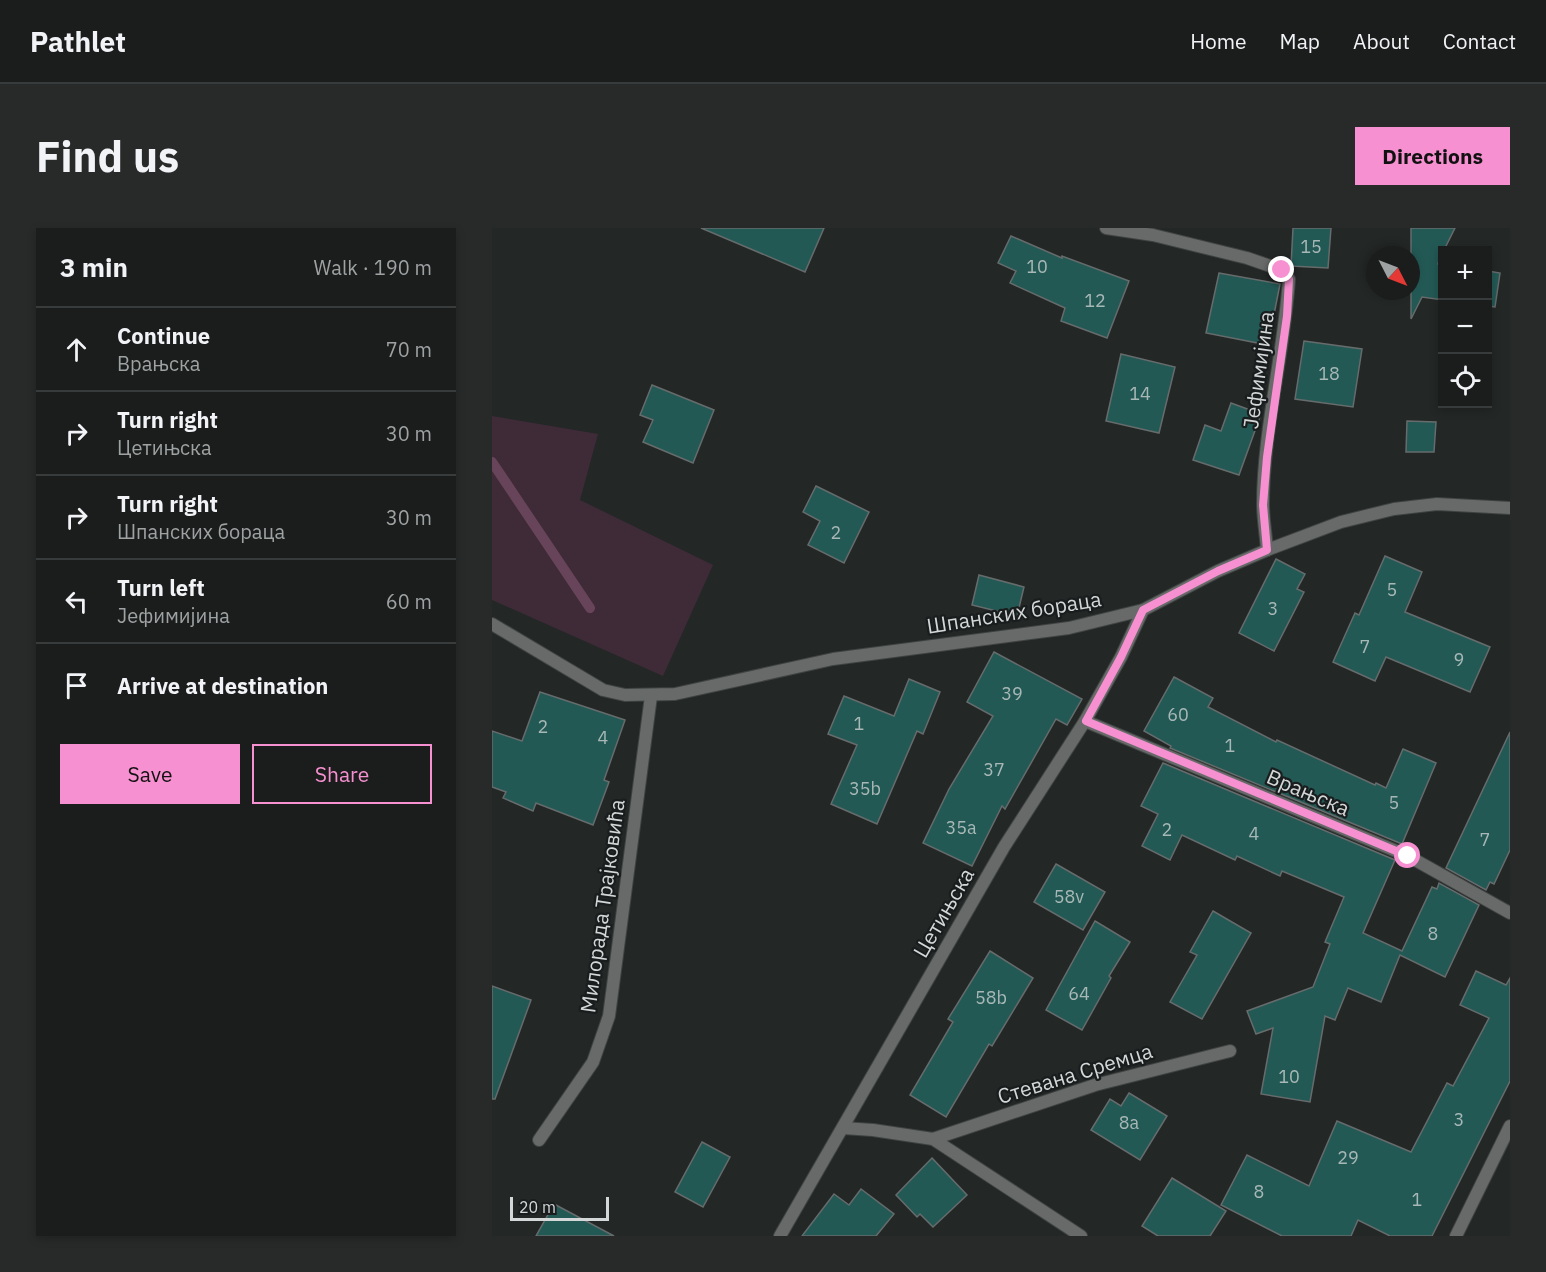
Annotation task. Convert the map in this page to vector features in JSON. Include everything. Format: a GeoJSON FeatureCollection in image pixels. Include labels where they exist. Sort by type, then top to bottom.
{"type":"FeatureCollection","features":[{"type":"Feature","properties":{"kind":"street","name":"Јефимијина"},"geometry":{"type":"LineString","coordinates":[[1106,228],[1153,235],[1246,258],[1282,270],[1289,279],[1287,316],[1267,457],[1263,505],[1267,550]]}},
{"type":"Feature","properties":{"kind":"street","name":"Шпанских бораца"},"geometry":{"type":"LineString","coordinates":[[492,624],[603,690],[625,695],[675,694],[726,685],[833,659],[1069,628],[1143,610],[1218,571],[1267,550],[1341,522],[1394,509],[1437,504],[1510,507]]}},
{"type":"Feature","properties":{"kind":"street","name":"Цетињска"},"geometry":{"type":"LineString","coordinates":[[780,1236],[1004,847],[1086,721],[1121,657],[1143,610]]}},
{"type":"Feature","properties":{"kind":"street","name":"Милорада Трајковића"},"geometry":{"type":"LineString","coordinates":[[539,1140],[593,1062],[609,1016],[651,696]]}},
{"type":"Feature","properties":{"kind":"street","name":"Врањска"},"geometry":{"type":"LineString","coordinates":[[1086,721],[1408,856],[1510,913]]}},
{"type":"Feature","properties":{"kind":"street","name":"Стевана Сремца"},"geometry":{"type":"LineString","coordinates":[[933,1139],[1095,1085],[1230,1051]]}},
{"type":"Feature","properties":{"kind":"street"},"geometry":{"type":"LineString","coordinates":[[1456,1236],[1510,1126]]}},
{"type":"Feature","properties":{"kind":"street","name":"Стевана Сремца"},"geometry":{"type":"LineString","coordinates":[[843,1128],[933,1139],[1081,1236]]}},
{"type":"Feature","properties":{"kind":"shaded area"},"geometry":{"type":"Polygon","coordinates":[[[492,416],[598,434],[580,500],[713,565],[663,676],[492,600],[492,416]]]}},
{"type":"Feature","properties":{"kind":"building"},"geometry":{"type":"Polygon","coordinates":[[[701,228],[824,228],[805,272],[701,228]]]}},
{"type":"Feature","properties":{"kind":"building"},"geometry":{"type":"Polygon","coordinates":[[[1293,228],[1331,228],[1328,268],[1291,266],[1293,228]]]}},
{"type":"Feature","properties":{"kind":"building"},"geometry":{"type":"Polygon","coordinates":[[[1411,228],[1455,228],[1446,246],[1438,246],[1438,299],[1422,297],[1411,319],[1411,300],[1420,300],[1420,246],[1411,246],[1411,228]]]}},
{"type":"Feature","properties":{"kind":"building"},"geometry":{"type":"Polygon","coordinates":[[[1011,236],[1062,258],[1062,256],[1129,281],[1107,338],[1061,321],[1065,308],[1010,283],[1016,271],[998,263],[1011,236]]]}},
{"type":"Feature","properties":{"kind":"building"},"geometry":{"type":"Polygon","coordinates":[[[1492,272],[1500,273],[1495,307],[1492,307],[1492,272]]]}},
{"type":"Feature","properties":{"kind":"building"},"geometry":{"type":"Polygon","coordinates":[[[1219,273],[1280,284],[1268,345],[1206,333],[1219,273]]]}},
{"type":"Feature","properties":{"kind":"building"},"geometry":{"type":"Polygon","coordinates":[[[1304,341],[1362,349],[1353,407],[1295,399],[1304,341]]]}},
{"type":"Feature","properties":{"kind":"building"},"geometry":{"type":"Polygon","coordinates":[[[1121,354],[1175,367],[1159,433],[1106,421],[1121,354]]]}},
{"type":"Feature","properties":{"kind":"building"},"geometry":{"type":"Polygon","coordinates":[[[652,385],[714,410],[693,463],[643,442],[653,420],[640,415],[652,385]]]}},
{"type":"Feature","properties":{"kind":"building"},"geometry":{"type":"Polygon","coordinates":[[[1231,403],[1261,414],[1239,475],[1193,460],[1205,425],[1221,431],[1231,403]]]}},
{"type":"Feature","properties":{"kind":"building"},"geometry":{"type":"Polygon","coordinates":[[[1407,421],[1436,422],[1434,452],[1406,452],[1407,421]]]}},
{"type":"Feature","properties":{"kind":"building"},"geometry":{"type":"Polygon","coordinates":[[[816,486],[869,512],[844,563],[808,545],[820,521],[803,512],[816,486]]]}},
{"type":"Feature","properties":{"kind":"building"},"geometry":{"type":"Polygon","coordinates":[[[1385,556],[1422,572],[1405,612],[1490,647],[1470,692],[1386,657],[1375,681],[1333,662],[1355,613],[1359,615],[1385,556]]]}},
{"type":"Feature","properties":{"kind":"building"},"geometry":{"type":"Polygon","coordinates":[[[1276,559],[1305,574],[1297,589],[1304,592],[1274,651],[1239,633],[1276,559]]]}},
{"type":"Feature","properties":{"kind":"building"},"geometry":{"type":"Polygon","coordinates":[[[979,575],[1024,587],[1017,616],[972,605],[979,575]]]}},
{"type":"Feature","properties":{"kind":"building"},"geometry":{"type":"Polygon","coordinates":[[[994,652],[1082,699],[1067,725],[1056,719],[1005,809],[1002,806],[972,866],[923,843],[949,789],[993,716],[967,702],[994,652]]]}},
{"type":"Feature","properties":{"kind":"building"},"geometry":{"type":"Polygon","coordinates":[[[1174,677],[1213,698],[1208,707],[1276,742],[1277,740],[1375,785],[1376,783],[1386,788],[1403,749],[1436,763],[1402,844],[1170,748],[1171,746],[1144,731],[1174,677]]]}},
{"type":"Feature","properties":{"kind":"building"},"geometry":{"type":"Polygon","coordinates":[[[909,679],[940,692],[923,734],[917,731],[877,824],[831,804],[857,745],[828,734],[844,696],[894,716],[909,679]]]}},
{"type":"Feature","properties":{"kind":"building"},"geometry":{"type":"Polygon","coordinates":[[[540,692],[625,720],[604,780],[609,782],[593,825],[536,803],[533,811],[503,798],[506,792],[492,787],[492,731],[522,741],[540,692]]]}},
{"type":"Feature","properties":{"kind":"building"},"geometry":{"type":"Polygon","coordinates":[[[1510,732],[1510,850],[1494,884],[1490,882],[1486,890],[1446,868],[1510,732]]]}},
{"type":"Feature","properties":{"kind":"building"},"geometry":{"type":"Polygon","coordinates":[[[1163,763],[1395,860],[1363,933],[1402,951],[1432,887],[1437,889],[1439,883],[1479,905],[1445,977],[1400,955],[1381,1002],[1348,988],[1335,1020],[1325,1016],[1310,1102],[1261,1094],[1273,1028],[1256,1034],[1247,1011],[1313,987],[1330,944],[1325,942],[1344,897],[1282,871],[1280,876],[1237,856],[1235,860],[1182,835],[1170,860],[1142,846],[1158,814],[1141,806],[1163,763]]]}},
{"type":"Feature","properties":{"kind":"building"},"geometry":{"type":"Polygon","coordinates":[[[1056,864],[1105,892],[1083,930],[1034,902],[1056,864]]]}},
{"type":"Feature","properties":{"kind":"building"},"geometry":{"type":"Polygon","coordinates":[[[1213,911],[1251,933],[1202,1019],[1170,1002],[1197,955],[1190,952],[1213,911]]]}},
{"type":"Feature","properties":{"kind":"building"},"geometry":{"type":"Polygon","coordinates":[[[1095,921],[1130,942],[1109,976],[1111,978],[1082,1030],[1046,1010],[1095,921]]]}},
{"type":"Feature","properties":{"kind":"building"},"geometry":{"type":"Polygon","coordinates":[[[990,951],[1033,978],[992,1046],[989,1044],[946,1117],[910,1095],[953,1022],[948,1019],[990,951]]]}},
{"type":"Feature","properties":{"kind":"building"},"geometry":{"type":"Polygon","coordinates":[[[1476,971],[1506,985],[1510,978],[1510,1081],[1432,1236],[1390,1236],[1358,1220],[1351,1236],[1282,1236],[1221,1205],[1247,1155],[1309,1186],[1337,1121],[1411,1152],[1447,1083],[1453,1086],[1489,1018],[1460,1005],[1476,971]]]}},
{"type":"Feature","properties":{"kind":"building"},"geometry":{"type":"Polygon","coordinates":[[[492,986],[531,1000],[495,1099],[492,1099],[492,986]]]}},
{"type":"Feature","properties":{"kind":"building"},"geometry":{"type":"Polygon","coordinates":[[[1129,1093],[1167,1116],[1140,1160],[1091,1130],[1110,1099],[1121,1106],[1129,1093]]]}},
{"type":"Feature","properties":{"kind":"building"},"geometry":{"type":"Polygon","coordinates":[[[702,1142],[730,1157],[703,1207],[675,1192],[702,1142]]]}},
{"type":"Feature","properties":{"kind":"building"},"geometry":{"type":"Polygon","coordinates":[[[932,1158],[967,1195],[933,1227],[920,1214],[917,1217],[896,1195],[932,1158]]]}},
{"type":"Feature","properties":{"kind":"building"},"geometry":{"type":"Polygon","coordinates":[[[1172,1178],[1226,1211],[1210,1236],[1158,1236],[1142,1226],[1172,1178]]]}},
{"type":"Feature","properties":{"kind":"building"},"geometry":{"type":"Polygon","coordinates":[[[861,1189],[894,1214],[876,1236],[802,1236],[834,1194],[849,1205],[861,1189]]]}},
{"type":"Feature","properties":{"kind":"building"},"geometry":{"type":"Polygon","coordinates":[[[554,1204],[614,1236],[536,1236],[554,1204]]]}},
{"type":"Feature","properties":{"kind":"waterway"},"geometry":{"type":"LineString","coordinates":[[492,462],[590,608]]}},
{"type":"Feature","properties":{"kind":"route"},"geometry":{"type":"LineString","coordinates":[[1282,270],[1289,279],[1287,316],[1267,457],[1263,505],[1267,550],[1218,571],[1143,610],[1121,657],[1086,721],[1408,856]]}}]}
